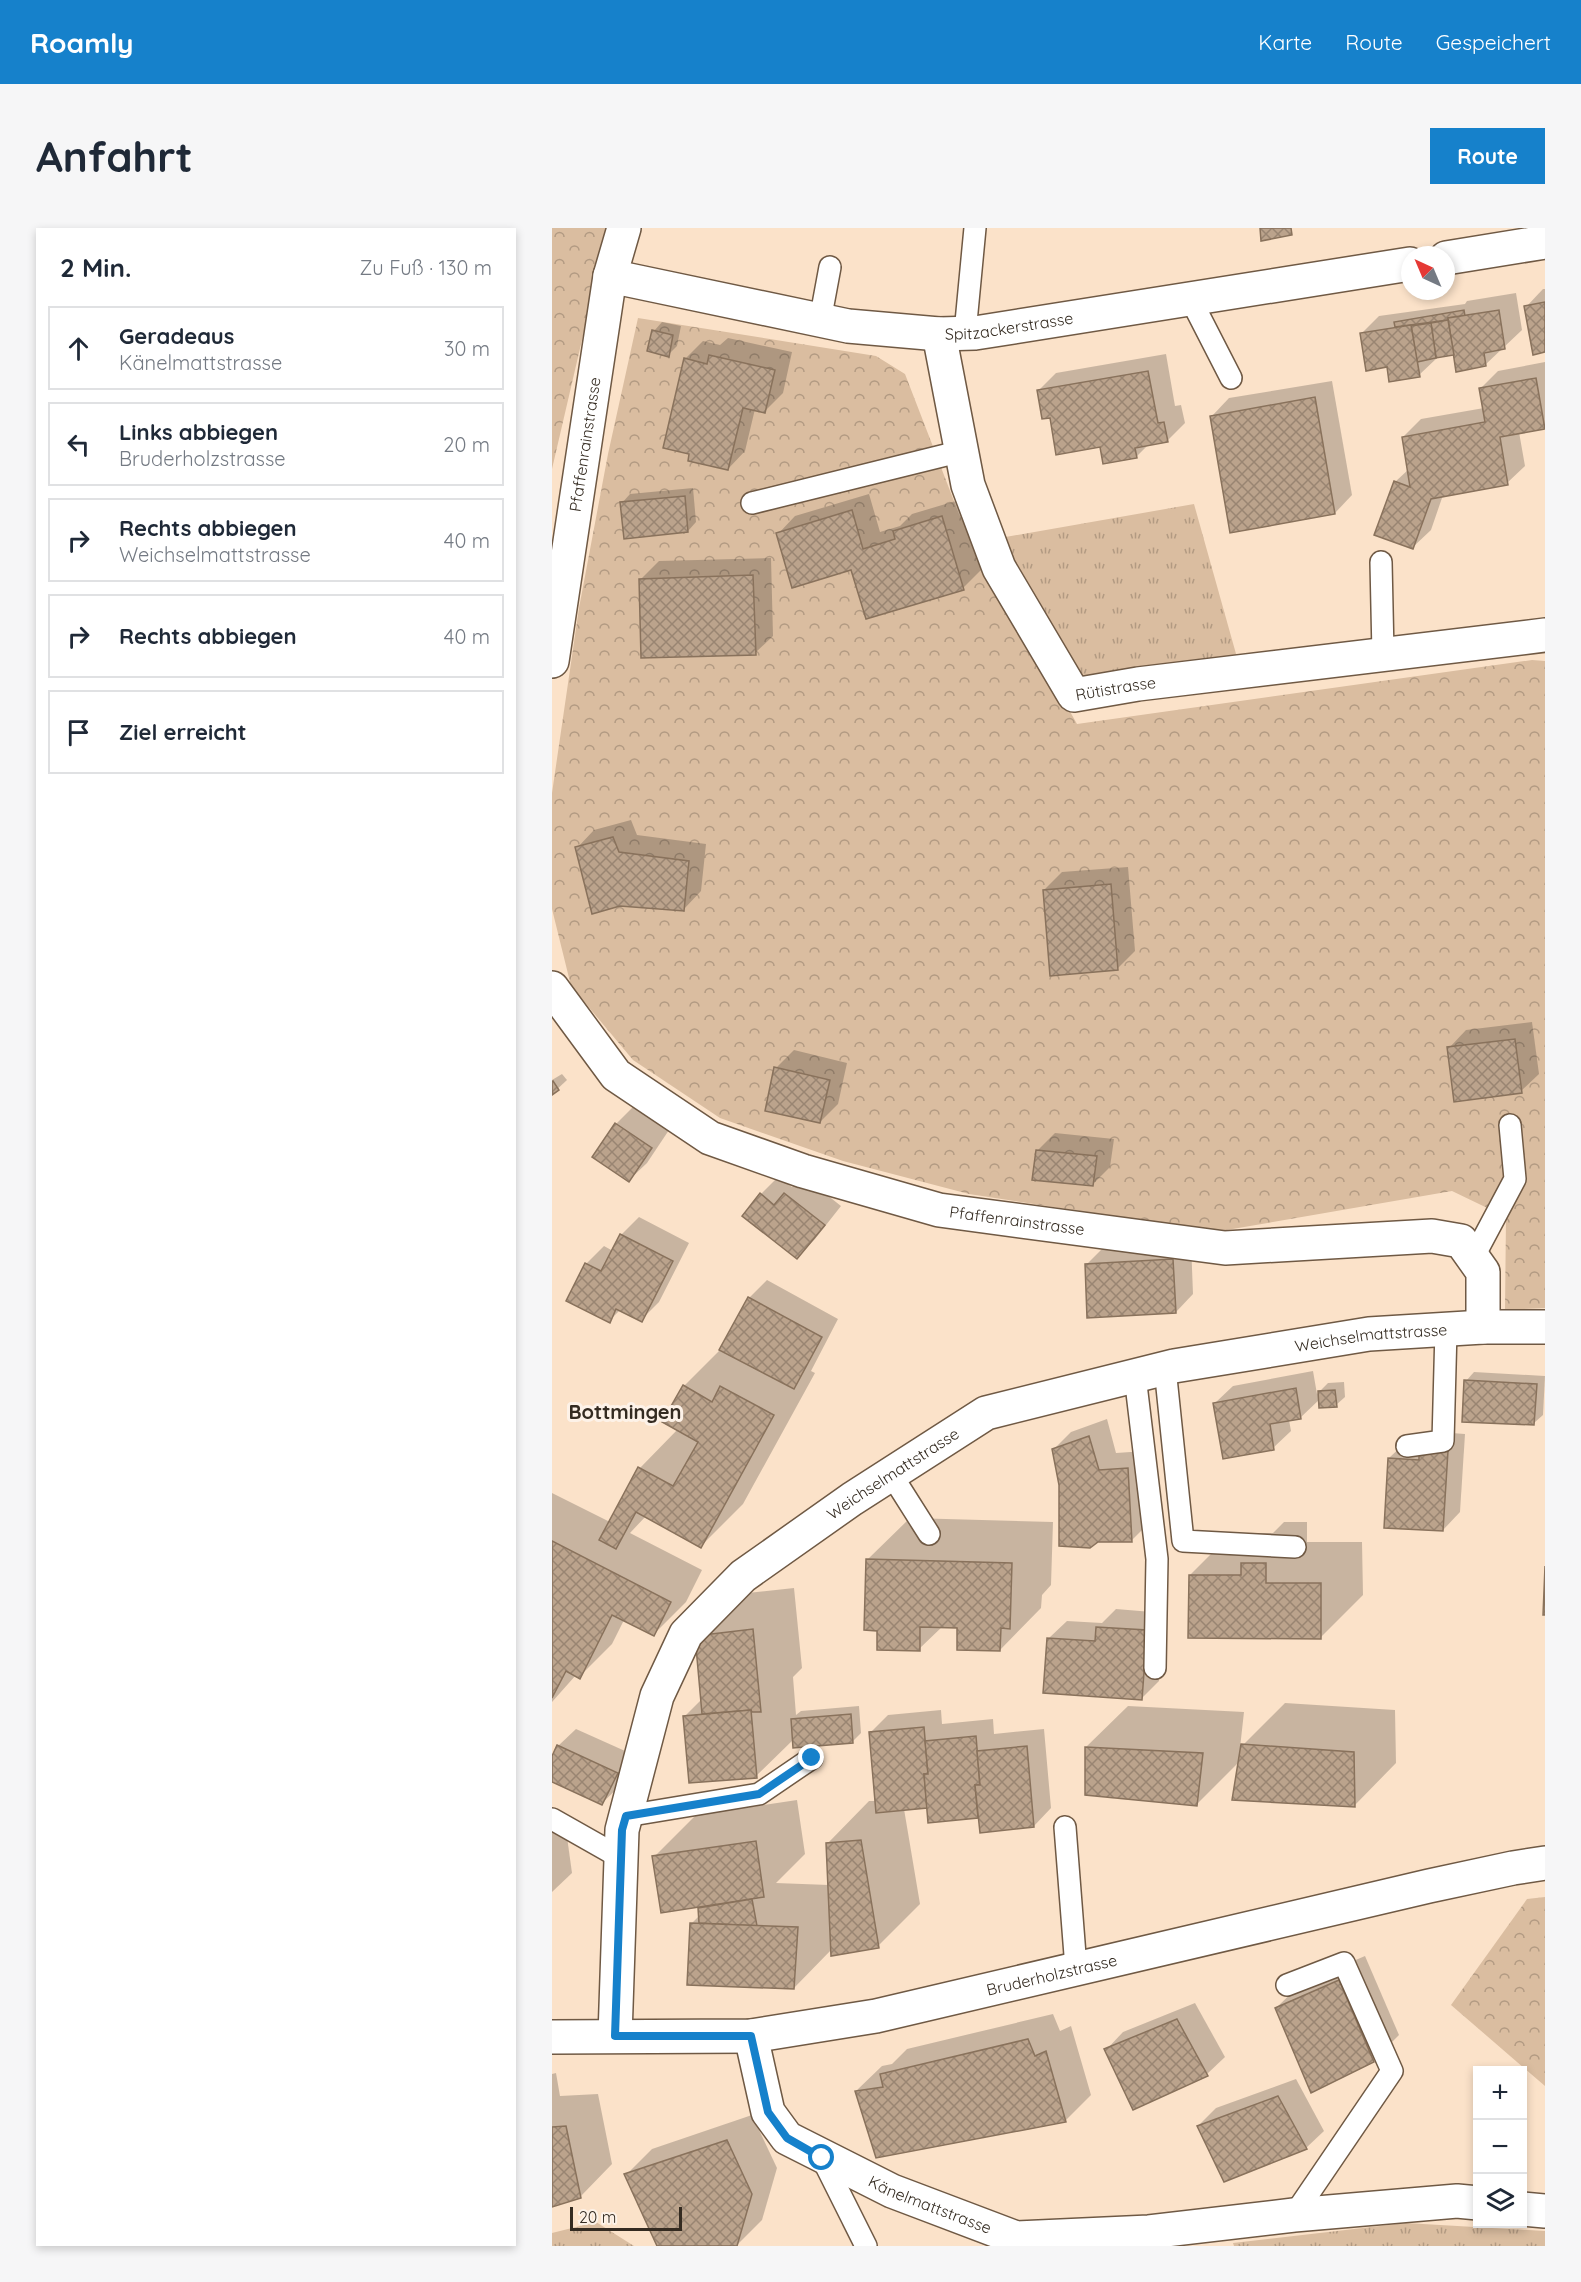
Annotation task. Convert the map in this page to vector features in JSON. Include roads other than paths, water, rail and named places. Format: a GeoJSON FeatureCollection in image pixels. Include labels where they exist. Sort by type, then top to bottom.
{"type":"FeatureCollection","features":[{"type":"Feature","properties":{"kind":"street","name":"Pfaffenrainstrasse"},"geometry":{"type":"LineString","coordinates":[[552,661],[610,276],[624,228]]}},
{"type":"Feature","properties":{"kind":"street"},"geometry":{"type":"LineString","coordinates":[[1455,257],[1545,242]]}},
{"type":"Feature","properties":{"kind":"street","name":"Spitzackerstrasse"},"geometry":{"type":"LineString","coordinates":[[610,276],[848,326],[952,333],[1401,265]]}},
{"type":"Feature","properties":{"kind":"street","name":"Rütistrasse"},"geometry":{"type":"LineString","coordinates":[[952,333],[962,451],[968,485],[999,568],[1074,695],[1138,684],[1545,634]]}},
{"type":"Feature","properties":{"kind":"street","name":"Pfaffenrainstrasse"},"geometry":{"type":"LineString","coordinates":[[552,988],[616,1075],[710,1138],[803,1171],[939,1210],[1225,1248],[1432,1236],[1461,1241],[1483,1272],[1484,1327]]}},
{"type":"Feature","properties":{"kind":"street","name":"Weichselmattstrasse"},"geometry":{"type":"LineString","coordinates":[[615,2036],[622,1830],[657,1695],[686,1634],[743,1576],[891,1474],[986,1413],[1150,1372],[1369,1334],[1484,1327],[1545,1327]]}},
{"type":"Feature","properties":{"kind":"street","name":"Bruderholzstrasse"},"geometry":{"type":"LineString","coordinates":[[552,2037],[751,2036],[876,2016],[1464,1878],[1545,1863]]}},
{"type":"Feature","properties":{"kind":"street","name":"Känelmattstrasse"},"geometry":{"type":"LineString","coordinates":[[751,2036],[768,2112],[787,2138],[892,2192],[1016,2238],[1149,2232],[1294,2215],[1457,2200],[1473,2202]]}},
{"type":"Feature","properties":{"kind":"street"},"geometry":{"type":"LineString","coordinates":[[1527,2209],[1545,2211]]}},
{"type":"Feature","properties":{"kind":"lane"},"geometry":{"type":"LineString","coordinates":[[952,333],[975,228]]}},
{"type":"Feature","properties":{"kind":"lane"},"geometry":{"type":"LineString","coordinates":[[820,321],[830,267]]}},
{"type":"Feature","properties":{"kind":"lane"},"geometry":{"type":"LineString","coordinates":[[1190,298],[1231,378]]}},
{"type":"Feature","properties":{"kind":"lane"},"geometry":{"type":"LineString","coordinates":[[752,503],[962,451]]}},
{"type":"Feature","properties":{"kind":"lane"},"geometry":{"type":"LineString","coordinates":[[1381,562],[1383,654]]}},
{"type":"Feature","properties":{"kind":"lane"},"geometry":{"type":"LineString","coordinates":[[1473,1258],[1515,1179],[1510,1125]]}},
{"type":"Feature","properties":{"kind":"lane"},"geometry":{"type":"LineString","coordinates":[[1407,1446],[1443,1441],[1446,1330]]}},
{"type":"Feature","properties":{"kind":"lane"},"geometry":{"type":"LineString","coordinates":[[1150,1372],[1183,1541],[1295,1547]]}},
{"type":"Feature","properties":{"kind":"lane"},"geometry":{"type":"LineString","coordinates":[[1150,1372],[1157,1559],[1155,1668]]}},
{"type":"Feature","properties":{"kind":"lane"},"geometry":{"type":"LineString","coordinates":[[891,1474],[929,1534]]}},
{"type":"Feature","properties":{"kind":"lane"},"geometry":{"type":"LineString","coordinates":[[626,1816],[759,1794],[812,1758]]}},
{"type":"Feature","properties":{"kind":"lane"},"geometry":{"type":"LineString","coordinates":[[552,1819],[621,1858]]}},
{"type":"Feature","properties":{"kind":"lane"},"geometry":{"type":"LineString","coordinates":[[1065,1827],[1076,1968]]}},
{"type":"Feature","properties":{"kind":"lane"},"geometry":{"type":"LineString","coordinates":[[1287,1985],[1344,1963],[1392,2071],[1294,2215]]}},
{"type":"Feature","properties":{"kind":"lane"},"geometry":{"type":"LineString","coordinates":[[822,2158],[866,2246]]}},
{"type":"Feature","properties":{"kind":"district","name":"Bottmingen"},"geometry":{"type":"Point","coordinates":[625,1411]}}]}
